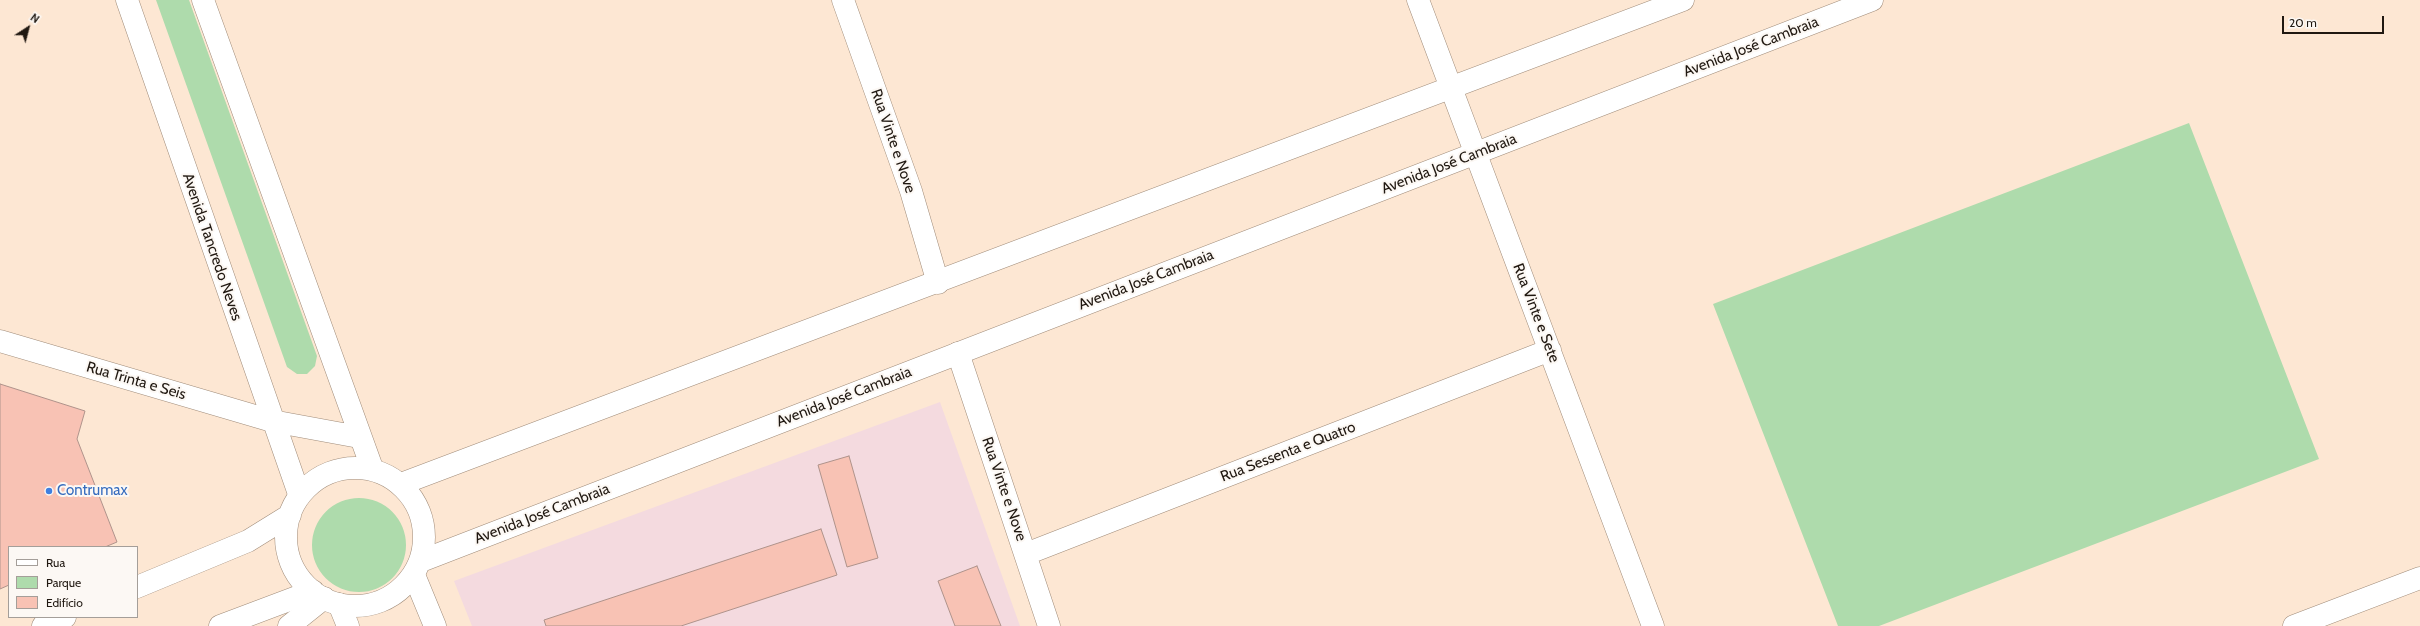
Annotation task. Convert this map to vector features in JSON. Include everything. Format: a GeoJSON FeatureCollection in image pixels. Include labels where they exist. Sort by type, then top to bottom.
{"type":"FeatureCollection","features":[{"type":"Feature","properties":{"kind":"main road","name":"Avenida Tancredo Neves"},"geometry":{"type":"LineString","coordinates":[[127,0],[272,421],[299,494]]}},
{"type":"Feature","properties":{"kind":"main road"},"geometry":{"type":"LineString","coordinates":[[203,0],[359,437],[372,468]]}},
{"type":"Feature","properties":{"kind":"main road","name":"Rua Vinte e Nove"},"geometry":{"type":"LineString","coordinates":[[843,0],[911,190],[938,283]]}},
{"type":"Feature","properties":{"kind":"main road","name":"Rua Vinte e Sete"},"geometry":{"type":"LineString","coordinates":[[1418,0],[1653,626]]}},
{"type":"Feature","properties":{"kind":"main road"},"geometry":{"type":"LineString","coordinates":[[401,484],[938,283],[1683,0]]}},
{"type":"Feature","properties":{"kind":"main road","name":"Avenida José Cambraia"},"geometry":{"type":"LineString","coordinates":[[417,568],[958,352],[1872,0]]}},
{"type":"Feature","properties":{"kind":"main road","name":"Rua Trinta e Seis"},"geometry":{"type":"LineString","coordinates":[[0,341],[272,421],[359,437]]}},
{"type":"Feature","properties":{"kind":"main road","name":"Rua Sessenta e Quatro"},"geometry":{"type":"LineString","coordinates":[[1026,554],[1550,350]]}},
{"type":"Feature","properties":{"kind":"main road","name":"Rua Vinte e Nove"},"geometry":{"type":"LineString","coordinates":[[958,352],[1049,626]]}},
{"type":"Feature","properties":{"kind":"main road"},"geometry":{"type":"LineString","coordinates":[[220,626],[325,598],[360,606],[381,602],[399,591],[417,568],[426,536],[408,491],[401,484],[372,468],[352,467],[332,470],[314,480],[299,494],[290,515],[285,536],[290,563],[303,583],[325,598],[348,626]]}},
{"type":"Feature","properties":{"kind":"main road"},"geometry":{"type":"LineString","coordinates":[[138,588],[248,541],[290,515]]}},
{"type":"Feature","properties":{"kind":"main road"},"geometry":{"type":"LineString","coordinates":[[417,568],[435,626]]}},
{"type":"Feature","properties":{"kind":"main road"},"geometry":{"type":"LineString","coordinates":[[2294,626],[2420,578]]}},
{"type":"Feature","properties":{"kind":"main road"},"geometry":{"type":"LineString","coordinates":[[289,626],[325,598]]}},
{"type":"Feature","properties":{"kind":"main road"},"geometry":{"type":"LineString","coordinates":[[43,626],[63,618]]}},
{"type":"Feature","properties":{"kind":"shaded area"},"geometry":{"type":"Polygon","coordinates":[[[940,402],[1020,626],[472,626],[454,581],[940,402]]]}},
{"type":"Feature","properties":{"kind":"green space"},"geometry":{"type":"Polygon","coordinates":[[[156,0],[189,0],[317,356],[315,366],[307,374],[297,374],[287,367],[156,0]]]}},
{"type":"Feature","properties":{"kind":"green space"},"geometry":{"type":"Polygon","coordinates":[[[2189,123],[2319,459],[1879,626],[1838,626],[1713,304],[2189,123]]]}},
{"type":"Feature","properties":{"kind":"green space"},"geometry":{"type":"Polygon","coordinates":[[[359,498],[377,502],[392,512],[402,527],[406,545],[402,563],[392,578],[377,588],[359,592],[341,588],[326,578],[316,563],[312,545],[316,527],[326,512],[341,502],[359,498]]]}},
{"type":"Feature","properties":{"kind":"building","name":"Contrumax"},"geometry":{"type":"Polygon","coordinates":[[[0,384],[85,411],[77,439],[117,542],[107,546],[8,546],[8,585],[0,589],[0,384]]]}},
{"type":"Feature","properties":{"kind":"building"},"geometry":{"type":"Polygon","coordinates":[[[849,456],[878,558],[847,567],[818,465],[849,456]]]}},
{"type":"Feature","properties":{"kind":"building"},"geometry":{"type":"Polygon","coordinates":[[[821,529],[837,575],[681,626],[546,626],[544,620],[821,529]]]}},
{"type":"Feature","properties":{"kind":"building"},"geometry":{"type":"Polygon","coordinates":[[[977,566],[1001,626],[955,626],[938,581],[977,566]]]}},
{"type":"Feature","properties":{"kind":"place","name":"Contrumax"},"geometry":{"type":"Point","coordinates":[49,491]}}]}
